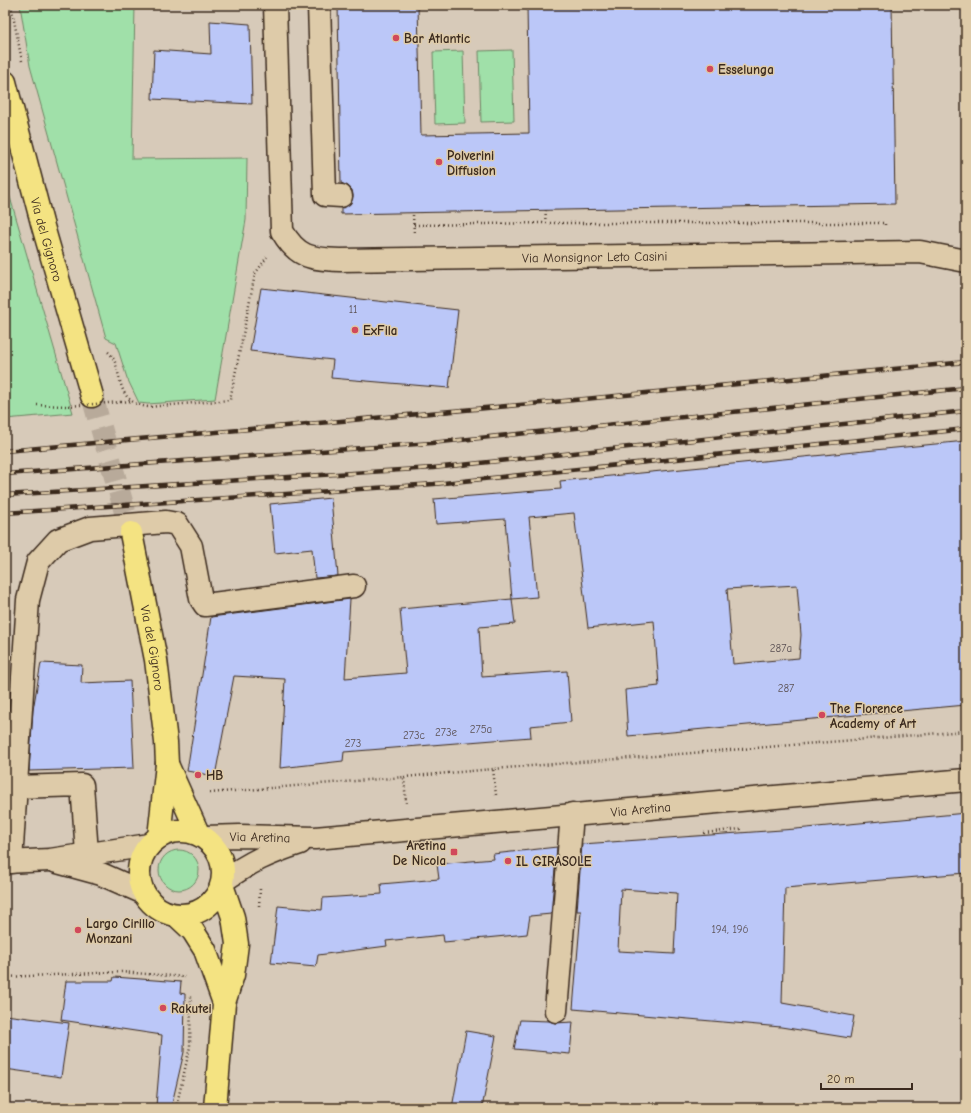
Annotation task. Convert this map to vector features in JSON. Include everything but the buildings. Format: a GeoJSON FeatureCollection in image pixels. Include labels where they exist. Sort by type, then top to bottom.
{"type":"FeatureCollection","features":[{"type":"Feature","properties":{"kind":"main road","name":"Via del Gignoro"},"geometry":{"type":"LineString","coordinates":[[5,82],[42,223],[92,396]]}},
{"type":"Feature","properties":{"kind":"main road","name":"Via del Gignoro"},"geometry":{"type":"LineString","coordinates":[[131,533],[156,660],[167,764],[154,841]]}},
{"type":"Feature","properties":{"kind":"main road","name":"Via del Gignoro"},"geometry":{"type":"LineString","coordinates":[[167,764],[201,835]]}},
{"type":"Feature","properties":{"kind":"main road","name":"Via Aretina"},"geometry":{"type":"LineString","coordinates":[[182,830],[201,835],[218,852],[222,861],[222,883],[213,900],[199,911],[188,915],[176,915],[163,911],[152,904],[144,893],[139,873],[144,853],[154,841],[170,832],[182,830]]}},
{"type":"Feature","properties":{"kind":"main road"},"geometry":{"type":"LineString","coordinates":[[215,1108],[224,1003],[233,975],[236,944],[233,917],[222,883]]}},
{"type":"Feature","properties":{"kind":"main road"},"geometry":{"type":"LineString","coordinates":[[176,915],[193,931],[205,950],[224,1003]]}},
{"type":"Feature","properties":{"kind":"street"},"geometry":{"type":"LineString","coordinates":[[275,5],[282,231]]}},
{"type":"Feature","properties":{"kind":"street"},"geometry":{"type":"LineString","coordinates":[[319,5],[325,195],[341,196]]}},
{"type":"Feature","properties":{"kind":"street","name":"Via Monsignor Leto Casini"},"geometry":{"type":"LineString","coordinates":[[282,231],[290,245],[303,254],[319,259],[340,260],[920,252],[966,261]]}},
{"type":"Feature","properties":{"kind":"street"},"geometry":{"type":"LineString","coordinates":[[8,862],[15,787],[28,600],[38,562],[58,540],[90,528],[166,522],[177,524],[192,546],[201,600],[205,605],[354,586]]}},
{"type":"Feature","properties":{"kind":"street","name":"Via Aretina"},"geometry":{"type":"LineString","coordinates":[[201,835],[315,838],[966,780]]}},
{"type":"Feature","properties":{"kind":"street"},"geometry":{"type":"LineString","coordinates":[[15,787],[82,785],[87,853]]}},
{"type":"Feature","properties":{"kind":"street"},"geometry":{"type":"LineString","coordinates":[[556,1011],[572,814]]}},
{"type":"Feature","properties":{"kind":"street","name":"Via Aretina"},"geometry":{"type":"LineString","coordinates":[[222,883],[251,862],[270,853],[315,838]]}},
{"type":"Feature","properties":{"kind":"street","name":"Via Aretina"},"geometry":{"type":"LineString","coordinates":[[8,862],[50,860],[154,841]]}},
{"type":"Feature","properties":{"kind":"street","name":"Via Aretina"},"geometry":{"type":"LineString","coordinates":[[50,860],[101,874],[144,893]]}},
{"type":"Feature","properties":{"kind":"path"},"geometry":{"type":"LineString","coordinates":[[545,223],[546,210]]}},
{"type":"Feature","properties":{"kind":"path"},"geometry":{"type":"LineString","coordinates":[[414,225],[545,223],[885,223],[888,253]]}},
{"type":"Feature","properties":{"kind":"path"},"geometry":{"type":"LineString","coordinates":[[113,355],[120,383],[131,401],[137,405],[148,407],[230,400],[255,274],[282,231]]}},
{"type":"Feature","properties":{"kind":"path"},"geometry":{"type":"LineString","coordinates":[[36,404],[68,406],[131,401]]}},
{"type":"Feature","properties":{"kind":"path"},"geometry":{"type":"LineString","coordinates":[[207,793],[404,777],[493,768],[966,731]]}},
{"type":"Feature","properties":{"kind":"path"},"geometry":{"type":"LineString","coordinates":[[493,768],[496,803]]}},
{"type":"Feature","properties":{"kind":"path"},"geometry":{"type":"LineString","coordinates":[[404,777],[406,805]]}},
{"type":"Feature","properties":{"kind":"path"},"geometry":{"type":"LineString","coordinates":[[258,911],[261,888],[264,884]]}},
{"type":"Feature","properties":{"kind":"path"},"geometry":{"type":"LineString","coordinates":[[5,977],[122,972],[192,977]]}},
{"type":"Feature","properties":{"kind":"path"},"geometry":{"type":"LineString","coordinates":[[176,1108],[190,1047],[191,993]]}},
{"type":"Feature","properties":{"kind":"green space"},"geometry":{"type":"Polygon","coordinates":[[[20,5],[135,5],[132,159],[247,158],[246,220],[215,399],[148,404],[139,403],[127,378],[116,343],[106,338],[30,66],[20,5]]]}},
{"type":"Feature","properties":{"kind":"green space"},"geometry":{"type":"Polygon","coordinates":[[[512,50],[514,121],[481,122],[479,51],[512,50]]]}},
{"type":"Feature","properties":{"kind":"green space"},"geometry":{"type":"Polygon","coordinates":[[[463,51],[465,123],[435,124],[433,52],[463,51]]]}},
{"type":"Feature","properties":{"kind":"green space"},"geometry":{"type":"Polygon","coordinates":[[[5,180],[73,413],[5,419],[5,180]]]}},
{"type":"Feature","properties":{"kind":"green space"},"geometry":{"type":"Polygon","coordinates":[[[175,850],[183,850],[190,853],[196,859],[199,870],[196,881],[190,887],[183,890],[175,890],[168,887],[162,881],[159,874],[159,866],[162,859],[168,853],[175,850]]]}},
{"type":"Feature","properties":{"kind":"tunnel"},"geometry":{"type":"LineString","coordinates":[[92,396],[131,533]]}},
{"type":"Feature","properties":{"kind":"railway"},"geometry":{"type":"LineString","coordinates":[[5,451],[564,401],[966,362]]}},
{"type":"Feature","properties":{"kind":"railway"},"geometry":{"type":"LineString","coordinates":[[5,474],[431,443],[966,388]]}},
{"type":"Feature","properties":{"kind":"railway"},"geometry":{"type":"LineString","coordinates":[[5,495],[433,468],[966,411]]}},
{"type":"Feature","properties":{"kind":"railway"},"geometry":{"type":"LineString","coordinates":[[5,513],[434,484],[966,429]]}},
{"type":"Feature","properties":{"kind":"place","name":"Bar Atlantic"},"geometry":{"type":"Point","coordinates":[396,38]}},
{"type":"Feature","properties":{"kind":"place","name":"Esselunga"},"geometry":{"type":"Point","coordinates":[710,69]}},
{"type":"Feature","properties":{"kind":"place","name":"Polverini Diffusion"},"geometry":{"type":"Point","coordinates":[439,162]}},
{"type":"Feature","properties":{"kind":"place","name":"ExFila"},"geometry":{"type":"Point","coordinates":[355,330]}},
{"type":"Feature","properties":{"kind":"place","name":"The Florence Academy of Art"},"geometry":{"type":"Point","coordinates":[822,715]}},
{"type":"Feature","properties":{"kind":"place","name":"HB"},"geometry":{"type":"Point","coordinates":[198,775]}},
{"type":"Feature","properties":{"kind":"place","name":"Aretina De Nicola"},"geometry":{"type":"Point","coordinates":[454,852]}},
{"type":"Feature","properties":{"kind":"place","name":"IL GIRASOLE"},"geometry":{"type":"Point","coordinates":[508,861]}},
{"type":"Feature","properties":{"kind":"place","name":"Largo Cirillo Monzani"},"geometry":{"type":"Point","coordinates":[78,930]}},
{"type":"Feature","properties":{"kind":"place","name":"Rakutei"},"geometry":{"type":"Point","coordinates":[163,1008]}}]}
